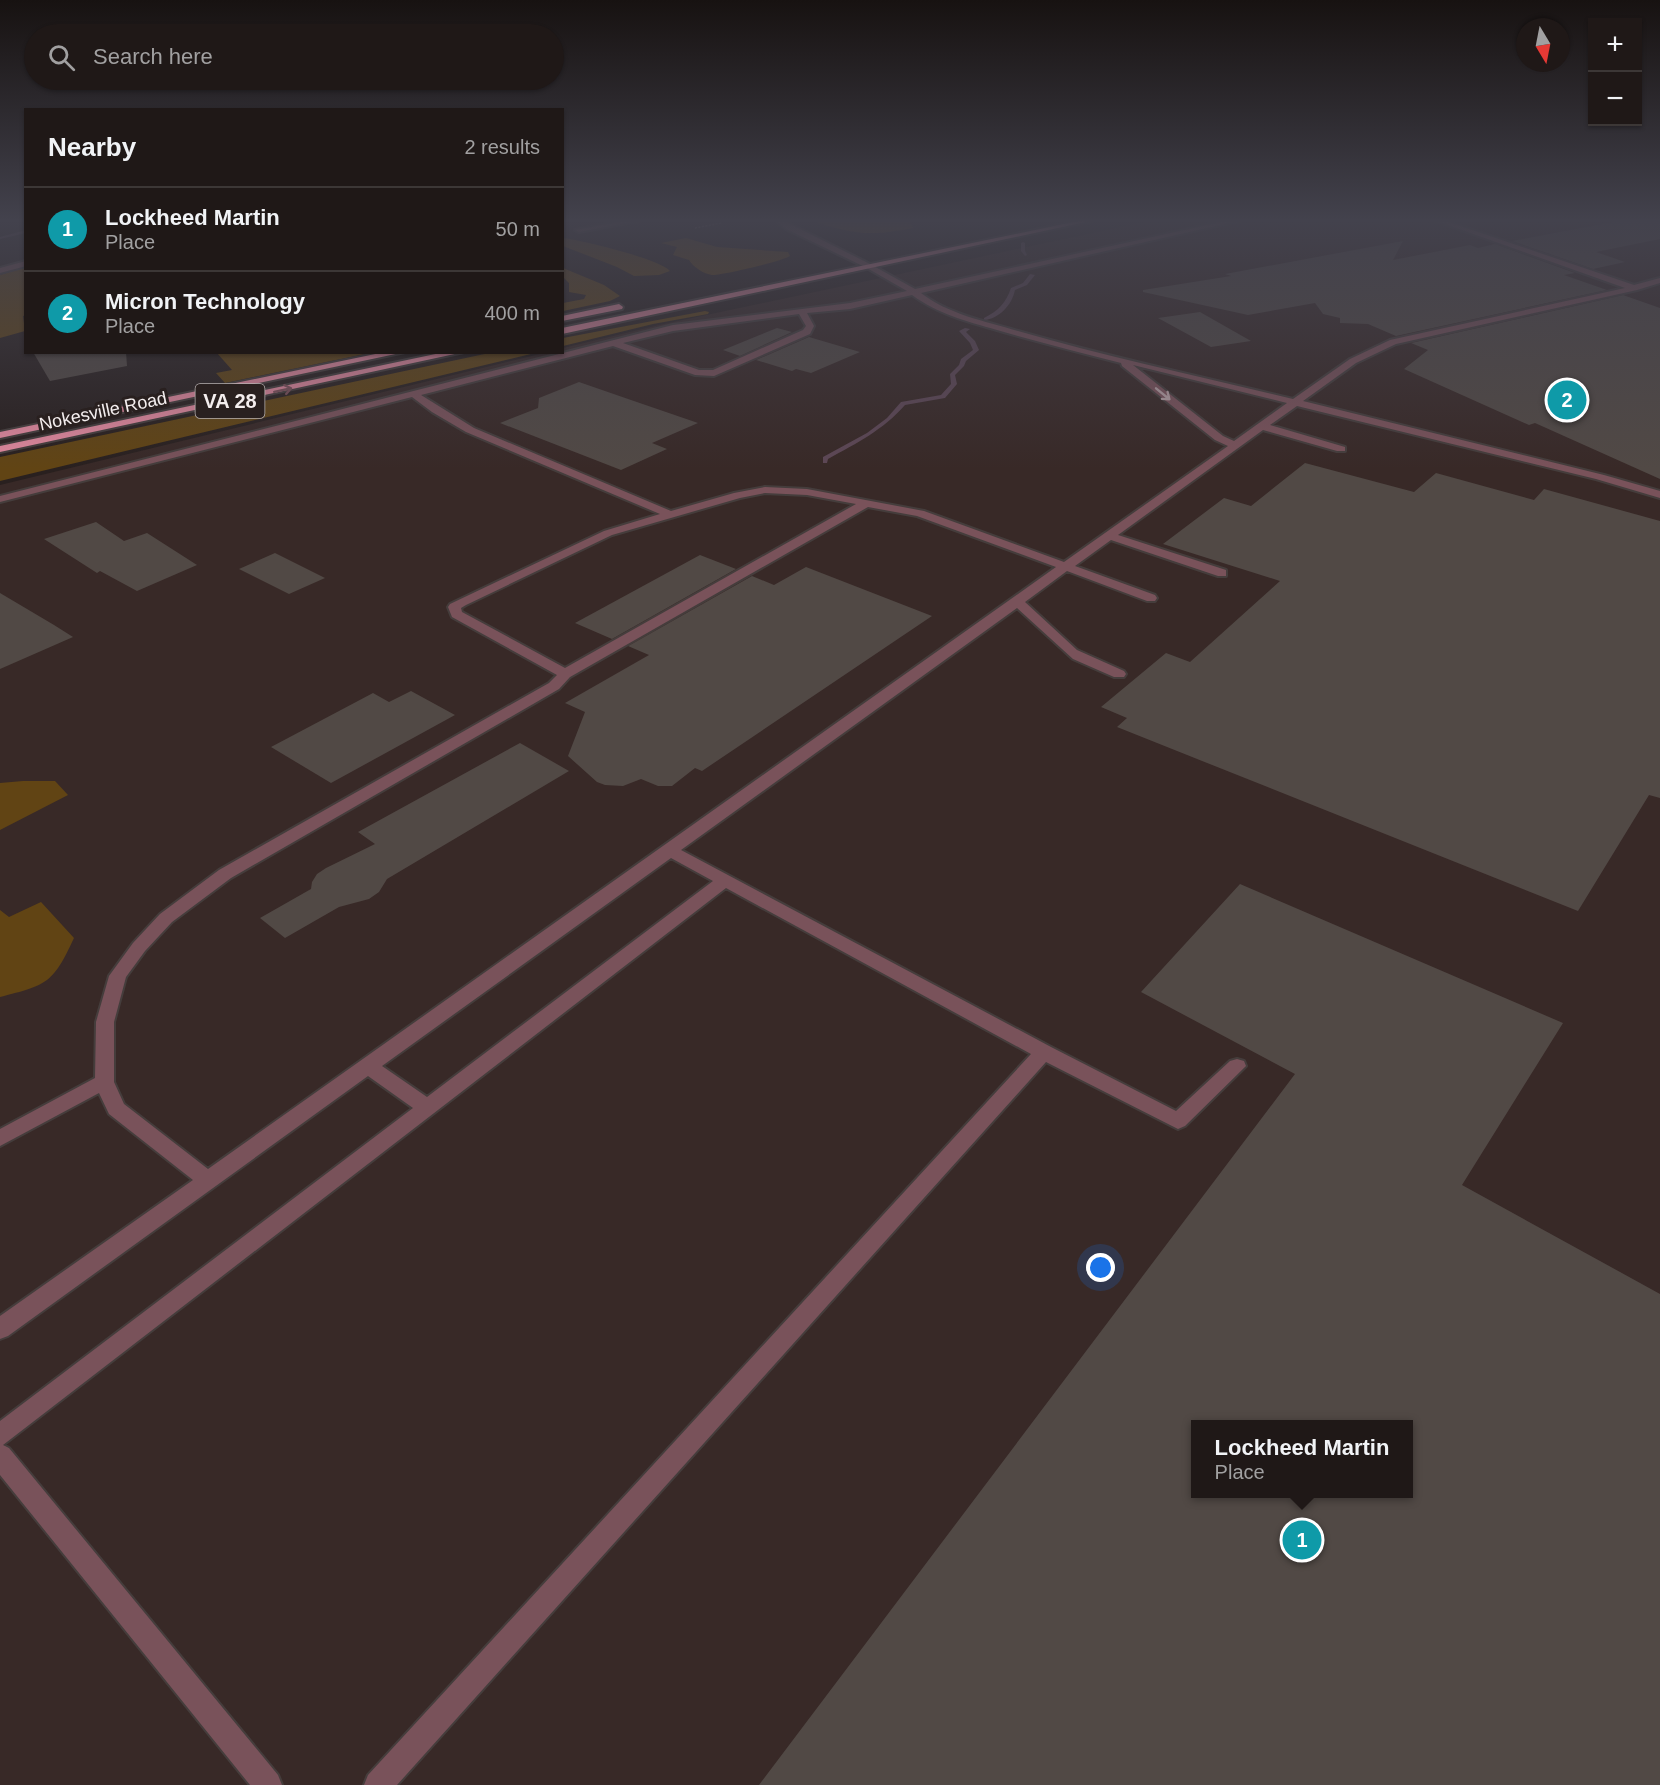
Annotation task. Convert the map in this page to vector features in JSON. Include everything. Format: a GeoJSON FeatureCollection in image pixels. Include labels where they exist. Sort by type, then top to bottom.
{"type":"FeatureCollection","features":[{"type":"Feature","properties":{"kind":"highway"},"geometry":{"type":"LineString","coordinates":[[564,331],[693,303]]}},
{"type":"Feature","properties":{"kind":"highway"},"geometry":{"type":"LineString","coordinates":[[564,319],[632,304]]}},
{"type":"Feature","properties":{"kind":"highway","name":"Nokesville Road"},"geometry":{"type":"LineString","coordinates":[[0,435],[392,354]]}},
{"type":"Feature","properties":{"kind":"highway","name":"Nokesville Road"},"geometry":{"type":"LineString","coordinates":[[0,449],[451,354]]}},
{"type":"Feature","properties":{"kind":"highway"},"geometry":{"type":"LineString","coordinates":[[382,356],[394,366]]}},
{"type":"Feature","properties":{"kind":"street"},"geometry":{"type":"LineString","coordinates":[[0,499],[412,393],[700,323],[802,313],[861,303]]}},
{"type":"Feature","properties":{"kind":"street"},"geometry":{"type":"LineString","coordinates":[[929,303],[949,313],[1044,341],[1600,477],[1660,495]]}},
{"type":"Feature","properties":{"kind":"street"},"geometry":{"type":"LineString","coordinates":[[0,1329],[1264,427],[1353,361],[1393,342],[1566,303]]}},
{"type":"Feature","properties":{"kind":"street"},"geometry":{"type":"LineString","coordinates":[[614,343],[698,373],[714,373],[807,332],[810,326],[802,313]]}},
{"type":"Feature","properties":{"kind":"street"},"geometry":{"type":"LineString","coordinates":[[1117,358],[1219,438],[1237,446]]}},
{"type":"Feature","properties":{"kind":"street"},"geometry":{"type":"LineString","coordinates":[[412,393],[435,410],[470,429],[671,515]]}},
{"type":"Feature","properties":{"kind":"street"},"geometry":{"type":"LineString","coordinates":[[1264,427],[1341,449]]}},
{"type":"Feature","properties":{"kind":"street"},"geometry":{"type":"LineString","coordinates":[[565,674],[456,614],[454,607],[608,533],[738,495],[765,490],[807,492],[920,513],[1151,598]]}},
{"type":"Feature","properties":{"kind":"street"},"geometry":{"type":"LineString","coordinates":[[208,1180],[116,1109],[104,1082],[105,1022],[118,976],[139,947],[166,918],[225,874],[554,686],[565,674],[866,503]]}},
{"type":"Feature","properties":{"kind":"street"},"geometry":{"type":"LineString","coordinates":[[1110,536],[1222,573]]}},
{"type":"Feature","properties":{"kind":"street"},"geometry":{"type":"LineString","coordinates":[[1017,603],[1033,613],[1070,652],[1119,674]]}},
{"type":"Feature","properties":{"kind":"street"},"geometry":{"type":"LineString","coordinates":[[669,850],[1044,1052],[1178,1121],[1237,1066]]}},
{"type":"Feature","properties":{"kind":"street"},"geometry":{"type":"LineString","coordinates":[[0,1435],[725,880]]}},
{"type":"Feature","properties":{"kind":"street"},"geometry":{"type":"LineString","coordinates":[[378,1785],[1044,1052]]}},
{"type":"Feature","properties":{"kind":"street"},"geometry":{"type":"LineString","coordinates":[[368,1066],[428,1108]]}},
{"type":"Feature","properties":{"kind":"street"},"geometry":{"type":"LineString","coordinates":[[0,1138],[104,1082]]}},
{"type":"Feature","properties":{"kind":"street"},"geometry":{"type":"LineString","coordinates":[[0,1456],[268,1785]]}},
{"type":"Feature","properties":{"kind":"shaded area"},"geometry":{"type":"Polygon","coordinates":[[[0,303],[24,303],[24,331],[0,338],[0,303]]]}},
{"type":"Feature","properties":{"kind":"shaded area"},"geometry":{"type":"Polygon","coordinates":[[[564,303],[599,303],[564,311],[564,303]]]}},
{"type":"Feature","properties":{"kind":"shaded area"},"geometry":{"type":"Polygon","coordinates":[[[761,303],[1660,303],[1660,1785],[0,1785],[0,485],[540,354],[564,354],[564,348],[761,303]]]}},
{"type":"Feature","properties":{"kind":"shaded area"},"geometry":{"type":"Polygon","coordinates":[[[705,311],[709,312],[564,346],[564,338],[705,311]]]}},
{"type":"Feature","properties":{"kind":"shaded area"},"geometry":{"type":"Polygon","coordinates":[[[218,354],[365,354],[225,383],[216,373],[232,370],[218,354]]]}},
{"type":"Feature","properties":{"kind":"shaded area"},"geometry":{"type":"Polygon","coordinates":[[[485,354],[531,354],[0,481],[0,457],[485,354]]]}},
{"type":"Feature","properties":{"kind":"shaded area"},"geometry":{"type":"Polygon","coordinates":[[[55,781],[68,795],[0,830],[0,783],[55,781]]]}},
{"type":"Feature","properties":{"kind":"shaded area"},"geometry":{"type":"Polygon","coordinates":[[[41,902],[74,938],[60,965],[47,980],[29,989],[0,997],[0,910],[9,917],[41,902]]]}},
{"type":"Feature","properties":{"kind":"building"},"geometry":{"type":"Polygon","coordinates":[[[1195,303],[1313,303],[1248,315],[1195,303]]]}},
{"type":"Feature","properties":{"kind":"building"},"geometry":{"type":"Polygon","coordinates":[[[1315,303],[1546,303],[1396,336],[1368,324],[1340,323],[1340,318],[1323,314],[1315,303]]]}},
{"type":"Feature","properties":{"kind":"building"},"geometry":{"type":"Polygon","coordinates":[[[1586,303],[1647,303],[1660,308],[1660,479],[1535,423],[1529,425],[1404,369],[1428,350],[1411,343],[1586,303]]]}},
{"type":"Feature","properties":{"kind":"building"},"geometry":{"type":"Polygon","coordinates":[[[1200,312],[1251,341],[1211,347],[1158,318],[1200,312]]]}},
{"type":"Feature","properties":{"kind":"building"},"geometry":{"type":"Polygon","coordinates":[[[777,328],[792,332],[740,356],[723,350],[777,328]]]}},
{"type":"Feature","properties":{"kind":"building"},"geometry":{"type":"Polygon","coordinates":[[[809,337],[860,352],[811,373],[796,369],[792,371],[756,360],[809,337]]]}},
{"type":"Feature","properties":{"kind":"building"},"geometry":{"type":"Polygon","coordinates":[[[34,354],[126,354],[127,366],[50,381],[34,354]]]}},
{"type":"Feature","properties":{"kind":"building"},"geometry":{"type":"Polygon","coordinates":[[[579,382],[698,423],[652,443],[667,449],[621,470],[500,423],[538,408],[539,398],[579,382]]]}},
{"type":"Feature","properties":{"kind":"building"},"geometry":{"type":"Polygon","coordinates":[[[1305,463],[1414,492],[1436,473],[1534,500],[1544,489],[1660,521],[1660,798],[1649,795],[1578,911],[1117,727],[1127,718],[1101,707],[1166,653],[1190,662],[1280,581],[1163,544],[1224,498],[1251,506],[1305,463]]]}},
{"type":"Feature","properties":{"kind":"building"},"geometry":{"type":"Polygon","coordinates":[[[96,522],[124,541],[147,533],[197,565],[137,591],[100,571],[97,573],[44,539],[96,522]]]}},
{"type":"Feature","properties":{"kind":"building"},"geometry":{"type":"Polygon","coordinates":[[[275,553],[325,578],[289,594],[239,569],[275,553]]]}},
{"type":"Feature","properties":{"kind":"building"},"geometry":{"type":"Polygon","coordinates":[[[700,555],[736,569],[612,639],[575,623],[700,555]]]}},
{"type":"Feature","properties":{"kind":"building"},"geometry":{"type":"Polygon","coordinates":[[[806,567],[932,616],[702,771],[695,768],[672,786],[658,786],[641,779],[623,786],[605,785],[597,782],[568,756],[585,712],[565,703],[649,655],[628,646],[752,576],[774,585],[806,567]]]}},
{"type":"Feature","properties":{"kind":"building"},"geometry":{"type":"Polygon","coordinates":[[[0,593],[54,625],[73,637],[0,669],[0,593]]]}},
{"type":"Feature","properties":{"kind":"building"},"geometry":{"type":"Polygon","coordinates":[[[411,691],[455,715],[331,783],[271,747],[373,693],[389,702],[411,691]]]}},
{"type":"Feature","properties":{"kind":"building"},"geometry":{"type":"Polygon","coordinates":[[[520,743],[569,771],[387,879],[379,892],[369,899],[339,907],[285,938],[260,918],[311,889],[317,874],[326,868],[375,844],[358,832],[520,743]]]}},
{"type":"Feature","properties":{"kind":"building"},"geometry":{"type":"Polygon","coordinates":[[[1240,884],[1563,1023],[1462,1185],[1660,1294],[1660,1785],[759,1785],[1295,1074],[1141,992],[1240,884]]]}},
{"type":"Feature","properties":{"kind":"waterway"},"geometry":{"type":"LineString","coordinates":[[986,319],[1007,303]]}},
{"type":"Feature","properties":{"kind":"waterway"},"geometry":{"type":"LineString","coordinates":[[825,462],[825,458],[869,434],[889,419],[903,403],[943,397],[954,384],[952,375],[962,365],[963,360],[976,350],[973,342],[962,331],[967,329]]}},
{"type":"Feature","properties":{"kind":"place","name":"Micron Technology"},"geometry":{"type":"Point","coordinates":[1567,400]}},
{"type":"Feature","properties":{"kind":"place","name":"Lockheed Martin"},"geometry":{"type":"Point","coordinates":[1302,1540]}}]}
